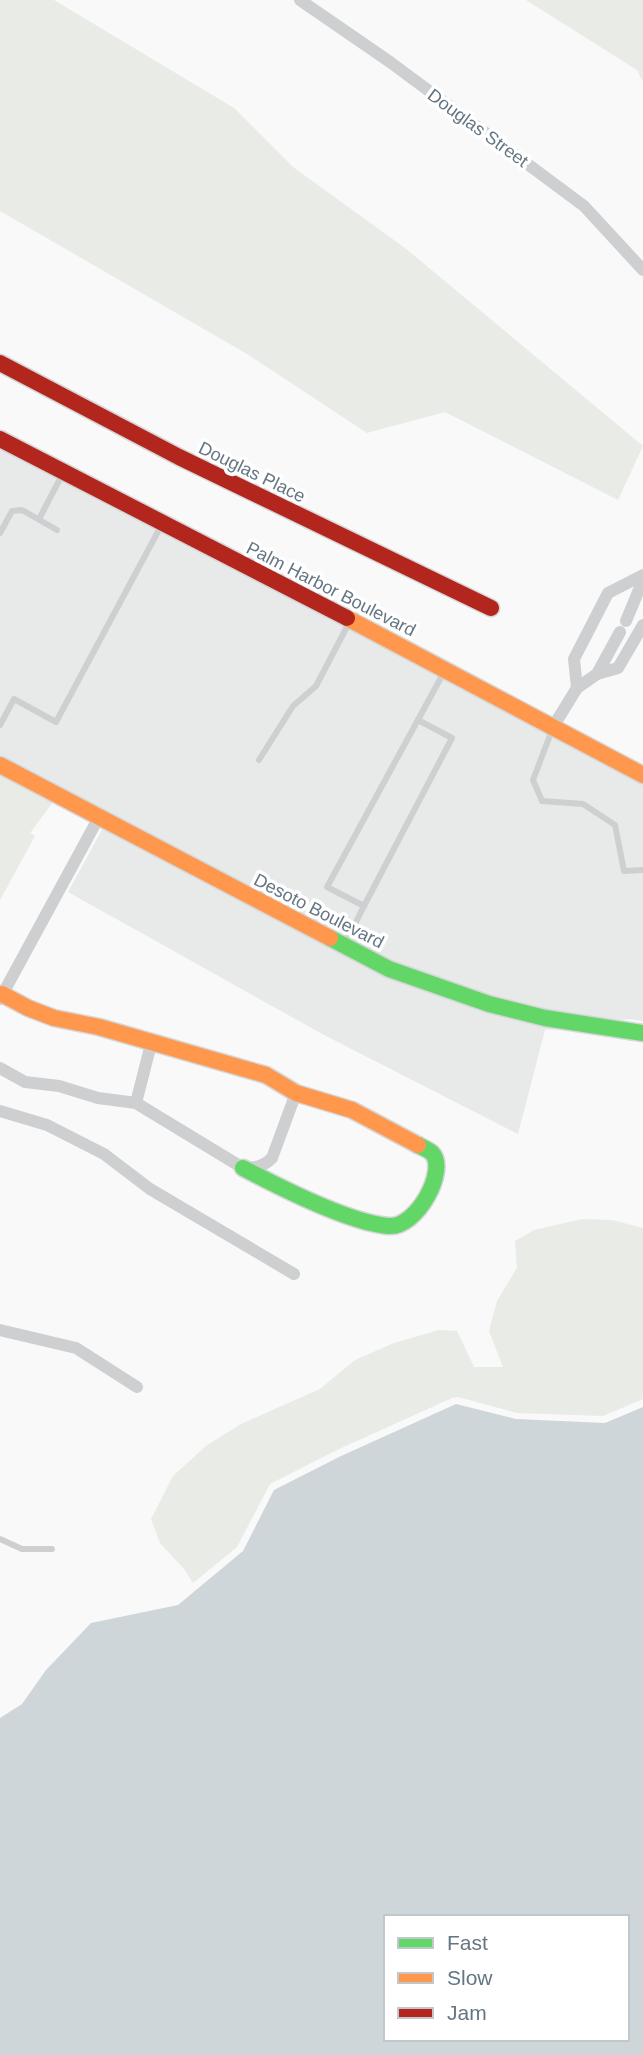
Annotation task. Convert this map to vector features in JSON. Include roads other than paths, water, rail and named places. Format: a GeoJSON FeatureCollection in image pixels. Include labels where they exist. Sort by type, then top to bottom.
{"type":"FeatureCollection","features":[{"type":"Feature","properties":{"kind":"street","name":"Douglas Street"},"geometry":{"type":"LineString","coordinates":[[300,0],[390,62],[584,206],[643,270]]}},
{"type":"Feature","properties":{"kind":"street","name":"Douglas Place"},"geometry":{"type":"LineString","coordinates":[[0,363],[179,457],[491,608]]}},
{"type":"Feature","properties":{"kind":"street","name":"Palm Harbor Boulevard"},"geometry":{"type":"LineString","coordinates":[[0,439],[351,620],[643,775]]}},
{"type":"Feature","properties":{"kind":"street"},"geometry":{"type":"LineString","coordinates":[[576,688],[574,659],[608,593],[643,575]]}},
{"type":"Feature","properties":{"kind":"street"},"geometry":{"type":"LineString","coordinates":[[597,674],[623,627],[643,580]]}},
{"type":"Feature","properties":{"kind":"street"},"geometry":{"type":"LineString","coordinates":[[553,727],[576,688],[597,674],[618,668],[643,625]]}},
{"type":"Feature","properties":{"kind":"street","name":"Desoto Boulevard"},"geometry":{"type":"LineString","coordinates":[[0,765],[389,969],[489,1004],[545,1018],[643,1033]]}},
{"type":"Feature","properties":{"kind":"street"},"geometry":{"type":"LineString","coordinates":[[0,1068],[25,1082],[59,1086],[98,1098],[136,1103],[243,1168],[331,1209],[388,1228],[402,1226],[414,1215],[431,1188],[437,1164],[432,1153],[352,1110],[296,1093],[266,1075],[99,1027],[54,1018],[1,997],[99,817]]}},
{"type":"Feature","properties":{"kind":"street"},"geometry":{"type":"LineString","coordinates":[[136,1103],[151,1044]]}},
{"type":"Feature","properties":{"kind":"street"},"geometry":{"type":"LineString","coordinates":[[243,1168],[257,1168],[272,1158],[296,1093]]}},
{"type":"Feature","properties":{"kind":"street"},"geometry":{"type":"LineString","coordinates":[[0,1111],[47,1125],[104,1154],[150,1189],[293,1274]]}},
{"type":"Feature","properties":{"kind":"street"},"geometry":{"type":"LineString","coordinates":[[0,1330],[76,1348],[137,1387]]}},
{"type":"Feature","properties":{"kind":"lane"},"geometry":{"type":"LineString","coordinates":[[38,519],[64,472]]}},
{"type":"Feature","properties":{"kind":"lane"},"geometry":{"type":"LineString","coordinates":[[0,533],[12,511],[22,510],[57,530]]}},
{"type":"Feature","properties":{"kind":"lane"},"geometry":{"type":"LineString","coordinates":[[0,725],[14,699],[56,722],[162,524]]}},
{"type":"Feature","properties":{"kind":"lane"},"geometry":{"type":"LineString","coordinates":[[259,760],[293,706],[316,686],[351,620]]}},
{"type":"Feature","properties":{"kind":"lane"},"geometry":{"type":"LineString","coordinates":[[364,906],[327,887],[445,670]]}},
{"type":"Feature","properties":{"kind":"lane"},"geometry":{"type":"LineString","coordinates":[[343,946],[452,738],[418,720]]}},
{"type":"Feature","properties":{"kind":"lane"},"geometry":{"type":"LineString","coordinates":[[553,727],[533,780],[542,801],[583,804],[615,825],[624,871],[643,870]]}},
{"type":"Feature","properties":{"kind":"lane"},"geometry":{"type":"LineString","coordinates":[[0,1539],[22,1549],[51,1549]]}}]}
